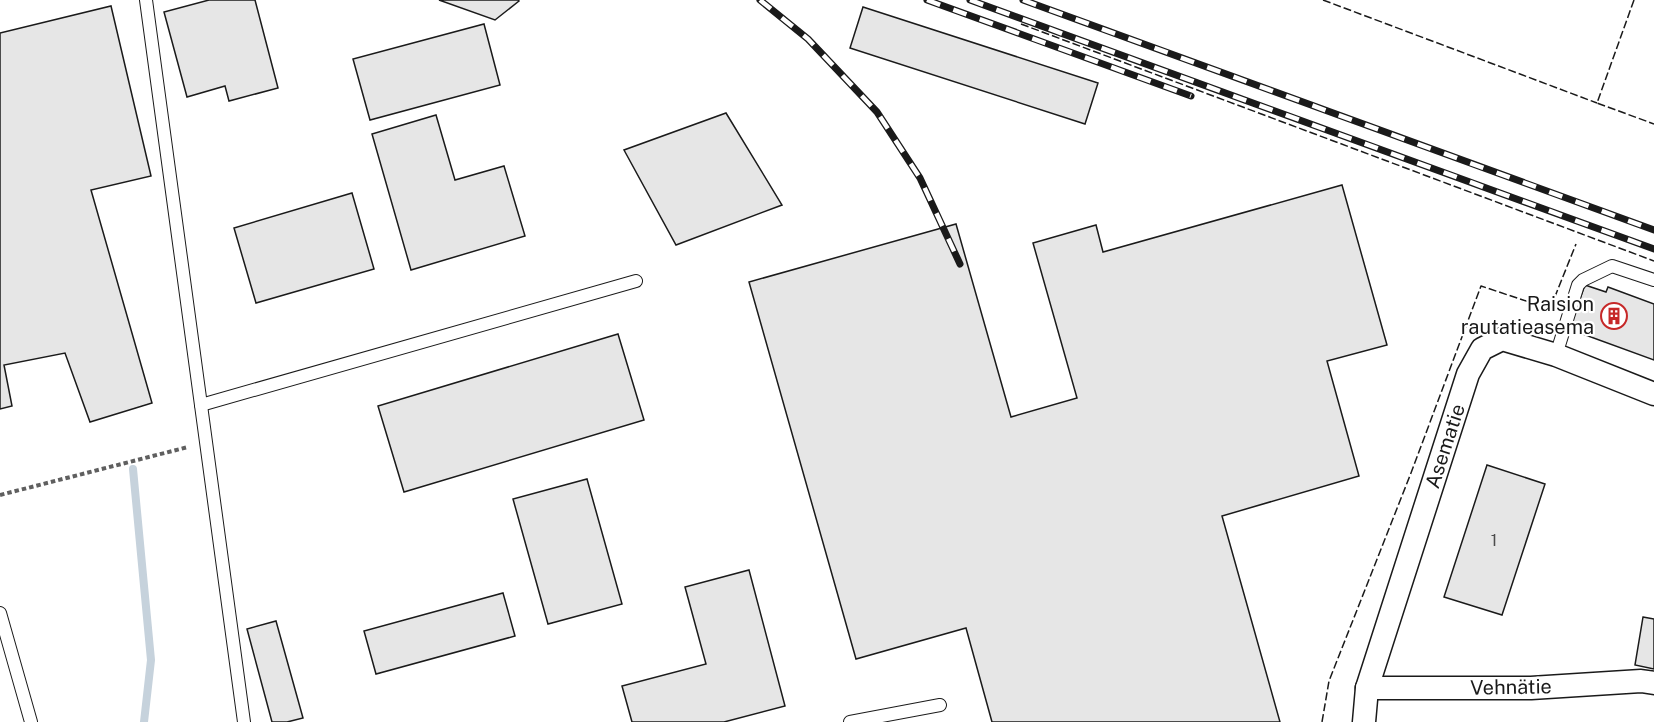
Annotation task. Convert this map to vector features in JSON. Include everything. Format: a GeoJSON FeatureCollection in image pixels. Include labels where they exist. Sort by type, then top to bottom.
{"type":"FeatureCollection","features":[{"type":"Feature","properties":{"kind":"street","name":"Asematie"},"geometry":{"type":"LineString","coordinates":[[1365,722],[1367,688],[1468,374],[1482,349],[1502,339],[1556,355],[1654,394]]}},
{"type":"Feature","properties":{"kind":"street","name":"Vehnätie"},"geometry":{"type":"LineString","coordinates":[[1367,688],[1532,688],[1641,681],[1654,683]]}},
{"type":"Feature","properties":{"kind":"lane"},"geometry":{"type":"LineString","coordinates":[[146,0],[244,722]]}},
{"type":"Feature","properties":{"kind":"lane"},"geometry":{"type":"LineString","coordinates":[[1556,355],[1578,285],[1583,280],[1612,266],[1654,280]]}},
{"type":"Feature","properties":{"kind":"lane"},"geometry":{"type":"LineString","coordinates":[[201,405],[636,281]]}},
{"type":"Feature","properties":{"kind":"lane"},"geometry":{"type":"LineString","coordinates":[[0,613],[31,722]]}},
{"type":"Feature","properties":{"kind":"lane"},"geometry":{"type":"LineString","coordinates":[[850,722],[940,705]]}},
{"type":"Feature","properties":{"kind":"path"},"geometry":{"type":"LineString","coordinates":[[0,495],[206,443]]}},
{"type":"Feature","properties":{"kind":"building"},"geometry":{"type":"Polygon","coordinates":[[[209,0],[255,0],[278,88],[229,101],[225,86],[187,97],[164,12],[209,0]]]}},
{"type":"Feature","properties":{"kind":"building"},"geometry":{"type":"Polygon","coordinates":[[[439,0],[518,0],[519,1],[495,20],[439,0]]]}},
{"type":"Feature","properties":{"kind":"building"},"geometry":{"type":"Polygon","coordinates":[[[111,6],[151,176],[91,190],[152,403],[90,422],[65,353],[4,365],[12,406],[0,409],[0,33],[111,6]]]}},
{"type":"Feature","properties":{"kind":"building"},"geometry":{"type":"Polygon","coordinates":[[[863,7],[1098,83],[1085,124],[850,48],[863,7]]]}},
{"type":"Feature","properties":{"kind":"building"},"geometry":{"type":"Polygon","coordinates":[[[484,24],[500,85],[370,120],[353,59],[484,24]]]}},
{"type":"Feature","properties":{"kind":"building"},"geometry":{"type":"Polygon","coordinates":[[[726,113],[782,205],[676,245],[624,150],[726,113]]]}},
{"type":"Feature","properties":{"kind":"building"},"geometry":{"type":"Polygon","coordinates":[[[436,115],[455,180],[504,166],[525,236],[411,270],[372,134],[436,115]]]}},
{"type":"Feature","properties":{"kind":"building"},"geometry":{"type":"Polygon","coordinates":[[[1342,185],[1387,345],[1327,361],[1359,476],[1222,516],[1280,722],[992,722],[966,628],[856,659],[749,282],[956,224],[1011,417],[1077,398],[1033,243],[1096,225],[1103,252],[1342,185]]]}},
{"type":"Feature","properties":{"kind":"building"},"geometry":{"type":"Polygon","coordinates":[[[352,193],[374,269],[256,303],[234,228],[352,193]]]}},
{"type":"Feature","properties":{"kind":"building","name":"Raision rautatieasema"},"geometry":{"type":"Polygon","coordinates":[[[1585,285],[1606,292],[1608,287],[1654,304],[1654,360],[1569,329],[1585,285]]]}},
{"type":"Feature","properties":{"kind":"building"},"geometry":{"type":"Polygon","coordinates":[[[618,334],[644,420],[404,492],[378,406],[618,334]]]}},
{"type":"Feature","properties":{"kind":"building"},"geometry":{"type":"Polygon","coordinates":[[[1487,465],[1545,484],[1502,615],[1444,597],[1487,465]]]}},
{"type":"Feature","properties":{"kind":"building"},"geometry":{"type":"Polygon","coordinates":[[[587,479],[622,604],[548,624],[513,499],[587,479]]]}},
{"type":"Feature","properties":{"kind":"building"},"geometry":{"type":"Polygon","coordinates":[[[749,570],[785,706],[724,722],[632,722],[622,686],[706,664],[685,587],[749,570]]]}},
{"type":"Feature","properties":{"kind":"building"},"geometry":{"type":"Polygon","coordinates":[[[503,593],[515,636],[376,674],[364,631],[503,593]]]}},
{"type":"Feature","properties":{"kind":"building"},"geometry":{"type":"Polygon","coordinates":[[[1643,617],[1654,619],[1654,669],[1635,665],[1643,617]]]}},
{"type":"Feature","properties":{"kind":"building"},"geometry":{"type":"Polygon","coordinates":[[[276,621],[303,718],[287,722],[272,722],[247,629],[276,621]]]}},
{"type":"Feature","properties":{"kind":"waterway"},"geometry":{"type":"LineString","coordinates":[[133,469],[151,660],[144,722]]}},
{"type":"Feature","properties":{"kind":"railway"},"geometry":{"type":"LineString","coordinates":[[760,0],[808,39],[877,112],[920,178],[960,264]]}},
{"type":"Feature","properties":{"kind":"railway"},"geometry":{"type":"LineString","coordinates":[[927,0],[1191,96]]}},
{"type":"Feature","properties":{"kind":"railway"},"geometry":{"type":"LineString","coordinates":[[970,0],[1654,249]]}},
{"type":"Feature","properties":{"kind":"railway"},"geometry":{"type":"LineString","coordinates":[[1023,0],[1654,230]]}},
{"type":"Feature","properties":{"kind":"fence"},"geometry":{"type":"LineString","coordinates":[[1323,0],[1597,103]]}},
{"type":"Feature","properties":{"kind":"fence"},"geometry":{"type":"LineString","coordinates":[[1634,0],[1597,103],[1654,124]]}},
{"type":"Feature","properties":{"kind":"fence"},"geometry":{"type":"LineString","coordinates":[[1021,24],[1654,261]]}},
{"type":"Feature","properties":{"kind":"fence"},"geometry":{"type":"LineString","coordinates":[[1322,722],[1329,681],[1411,473],[1481,286],[1550,309],[1576,244]]}},
{"type":"Feature","properties":{"kind":"place","name":"Raision rautatieasema"},"geometry":{"type":"Point","coordinates":[1614,316]}}]}
